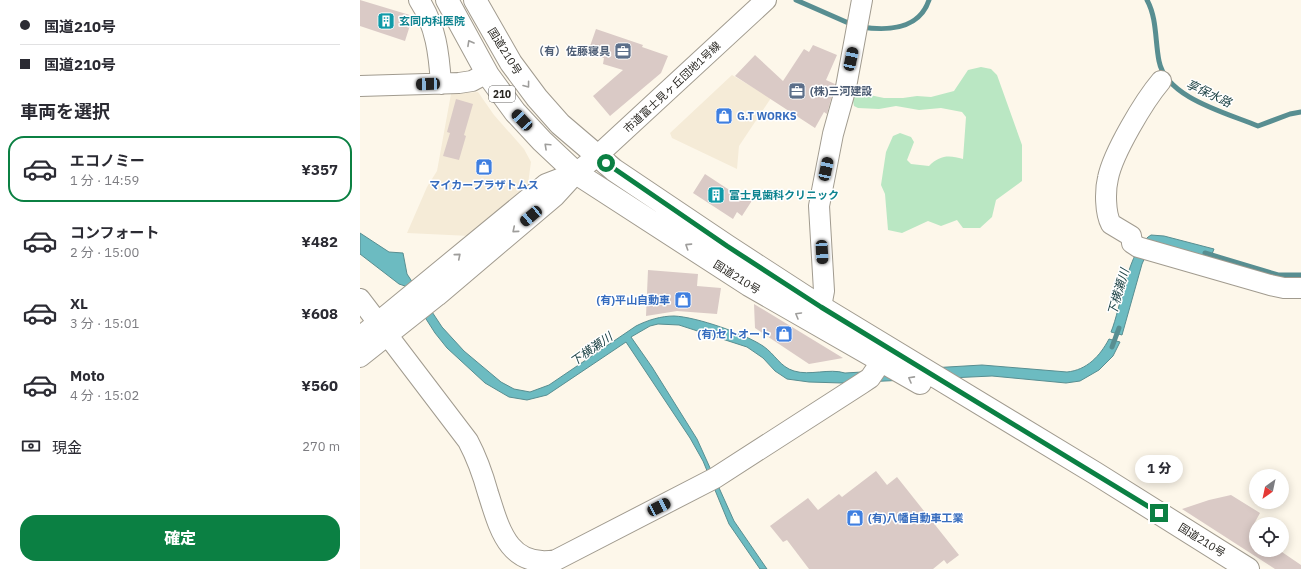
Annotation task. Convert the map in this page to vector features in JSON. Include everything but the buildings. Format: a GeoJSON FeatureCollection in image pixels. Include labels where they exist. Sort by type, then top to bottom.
{"type":"FeatureCollection","features":[{"type":"Feature","properties":{"kind":"highway","name":"国道210号"},"geometry":{"type":"LineString","coordinates":[[447,0],[487,73],[515,112],[542,141],[576,173],[749,285],[882,362],[921,384],[1095,473]]}},
{"type":"Feature","properties":{"kind":"highway","name":"国道210号"},"geometry":{"type":"LineString","coordinates":[[477,1],[511,63],[537,98],[560,124],[597,156],[727,246],[821,307],[1095,473],[1248,569]]}},
{"type":"Feature","properties":{"kind":"street"},"geometry":{"type":"LineString","coordinates":[[419,0],[430,19],[436,39],[441,84]]}},
{"type":"Feature","properties":{"kind":"street","name":"市道富士見ヶ丘団地1号線"},"geometry":{"type":"LineString","coordinates":[[383,329],[432,289],[555,196],[576,173],[597,156],[766,0]]}},
{"type":"Feature","properties":{"kind":"street"},"geometry":{"type":"LineString","coordinates":[[821,307],[824,291],[819,206],[833,134],[846,86],[862,0]]}},
{"type":"Feature","properties":{"kind":"street"},"geometry":{"type":"LineString","coordinates":[[360,86],[441,84],[472,80],[487,73]]}},
{"type":"Feature","properties":{"kind":"street"},"geometry":{"type":"LineString","coordinates":[[1161,81],[1145,102],[1113,162],[1107,182],[1108,216],[1111,224],[1131,236],[1132,243],[1146,249],[1277,287],[1301,288]]}},
{"type":"Feature","properties":{"kind":"street"},"geometry":{"type":"LineString","coordinates":[[360,299],[468,442],[477,460],[501,534],[507,546],[513,554],[536,567],[556,560],[715,478],[862,384],[870,378],[882,362]]}},
{"type":"Feature","properties":{"kind":"street"},"geometry":{"type":"LineString","coordinates":[[360,337],[383,329]]}},
{"type":"Feature","properties":{"kind":"street"},"geometry":{"type":"LineString","coordinates":[[360,357],[383,329]]}},
{"type":"Feature","properties":{"kind":"shaded area","name":"G.T WORKS"},"geometry":{"type":"Polygon","coordinates":[[[732,75],[771,98],[739,146],[737,169],[672,138],[670,133],[732,75]]]}},
{"type":"Feature","properties":{"kind":"shaded area","name":"マイカープラザトムス"},"geometry":{"type":"Polygon","coordinates":[[[478,92],[494,115],[524,149],[531,162],[528,184],[470,236],[407,233],[427,187],[437,171],[451,94],[478,92]]]}},
{"type":"Feature","properties":{"kind":"green space"},"geometry":{"type":"Polygon","coordinates":[[[981,67],[991,69],[997,75],[1022,145],[1022,181],[996,200],[992,217],[980,228],[963,228],[957,220],[941,226],[928,221],[902,233],[888,230],[885,194],[881,185],[886,152],[893,136],[900,133],[911,137],[914,142],[907,160],[911,164],[929,166],[933,162],[945,157],[963,159],[966,117],[962,112],[941,108],[919,110],[896,106],[879,109],[858,108],[854,106],[854,96],[860,93],[884,98],[917,96],[931,97],[954,91],[968,70],[981,67]]]}},
{"type":"Feature","properties":{"kind":"water"},"geometry":{"type":"Polygon","coordinates":[[[360,233],[389,252],[403,253],[407,274],[442,327],[464,351],[501,382],[514,389],[530,392],[549,385],[636,326],[645,322],[669,316],[695,319],[733,331],[763,346],[785,367],[794,371],[806,373],[833,371],[845,373],[982,365],[1067,372],[1074,371],[1087,365],[1097,356],[1109,339],[1120,342],[1113,356],[1099,370],[1080,381],[1066,383],[992,376],[842,383],[809,382],[787,379],[775,371],[763,358],[747,347],[679,325],[658,324],[650,326],[631,337],[652,367],[697,439],[734,521],[767,569],[760,569],[729,524],[703,461],[690,438],[626,342],[547,395],[527,400],[509,397],[485,383],[447,348],[435,333],[405,286],[399,284],[360,254],[360,233]]]}},
{"type":"Feature","properties":{"kind":"water"},"geometry":{"type":"Polygon","coordinates":[[[1151,235],[1164,236],[1214,249],[1210,259],[1146,255],[1142,264],[1122,335],[1111,332],[1126,279],[1136,252],[1143,242],[1151,235]]]}},
{"type":"Feature","properties":{"kind":"waterway","name":"享保水路"},"geometry":{"type":"LineString","coordinates":[[796,0],[853,25]]}},
{"type":"Feature","properties":{"kind":"waterway","name":"享保水路"},"geometry":{"type":"LineString","coordinates":[[861,27],[882,29],[910,23],[924,10],[929,0]]}},
{"type":"Feature","properties":{"kind":"waterway","name":"享保水路"},"geometry":{"type":"LineString","coordinates":[[1147,0],[1153,14],[1159,61],[1164,74],[1173,85],[1185,94],[1215,109],[1258,126],[1290,114],[1301,112]]}},
{"type":"Feature","properties":{"kind":"waterway","name":"下横瀬川"},"geometry":{"type":"LineString","coordinates":[[1205,253],[1278,275],[1301,275]]}},
{"type":"Feature","properties":{"kind":"waterway","name":"下横瀬川"},"geometry":{"type":"LineString","coordinates":[[1112,347],[1119,328]]}},
{"type":"Feature","properties":{"kind":"place","name":"玄同内科医院"},"geometry":{"type":"Point","coordinates":[386,21]}},
{"type":"Feature","properties":{"kind":"place","name":"（有）佐藤寝具"},"geometry":{"type":"Point","coordinates":[623,51]}},
{"type":"Feature","properties":{"kind":"place","name":"(株)三河建設"},"geometry":{"type":"Point","coordinates":[797,91]}},
{"type":"Feature","properties":{"kind":"place","name":"G.T WORKS"},"geometry":{"type":"Point","coordinates":[724,116]}},
{"type":"Feature","properties":{"kind":"place","name":"マイカープラザトムス"},"geometry":{"type":"Point","coordinates":[484,167]}},
{"type":"Feature","properties":{"kind":"place","name":"富士見歯科クリニック"},"geometry":{"type":"Point","coordinates":[716,195]}},
{"type":"Feature","properties":{"kind":"place","name":"(有)平山自動車"},"geometry":{"type":"Point","coordinates":[683,300]}},
{"type":"Feature","properties":{"kind":"place","name":"(有)セトオート"},"geometry":{"type":"Point","coordinates":[784,334]}},
{"type":"Feature","properties":{"kind":"place","name":"(有)八幡自動車工業"},"geometry":{"type":"Point","coordinates":[855,518]}},
{"type":"Feature","properties":{"kind":"route"},"geometry":{"type":"LineString","coordinates":[[606,163],[614,170],[755,265],[821,307],[1159,513]]}}]}
